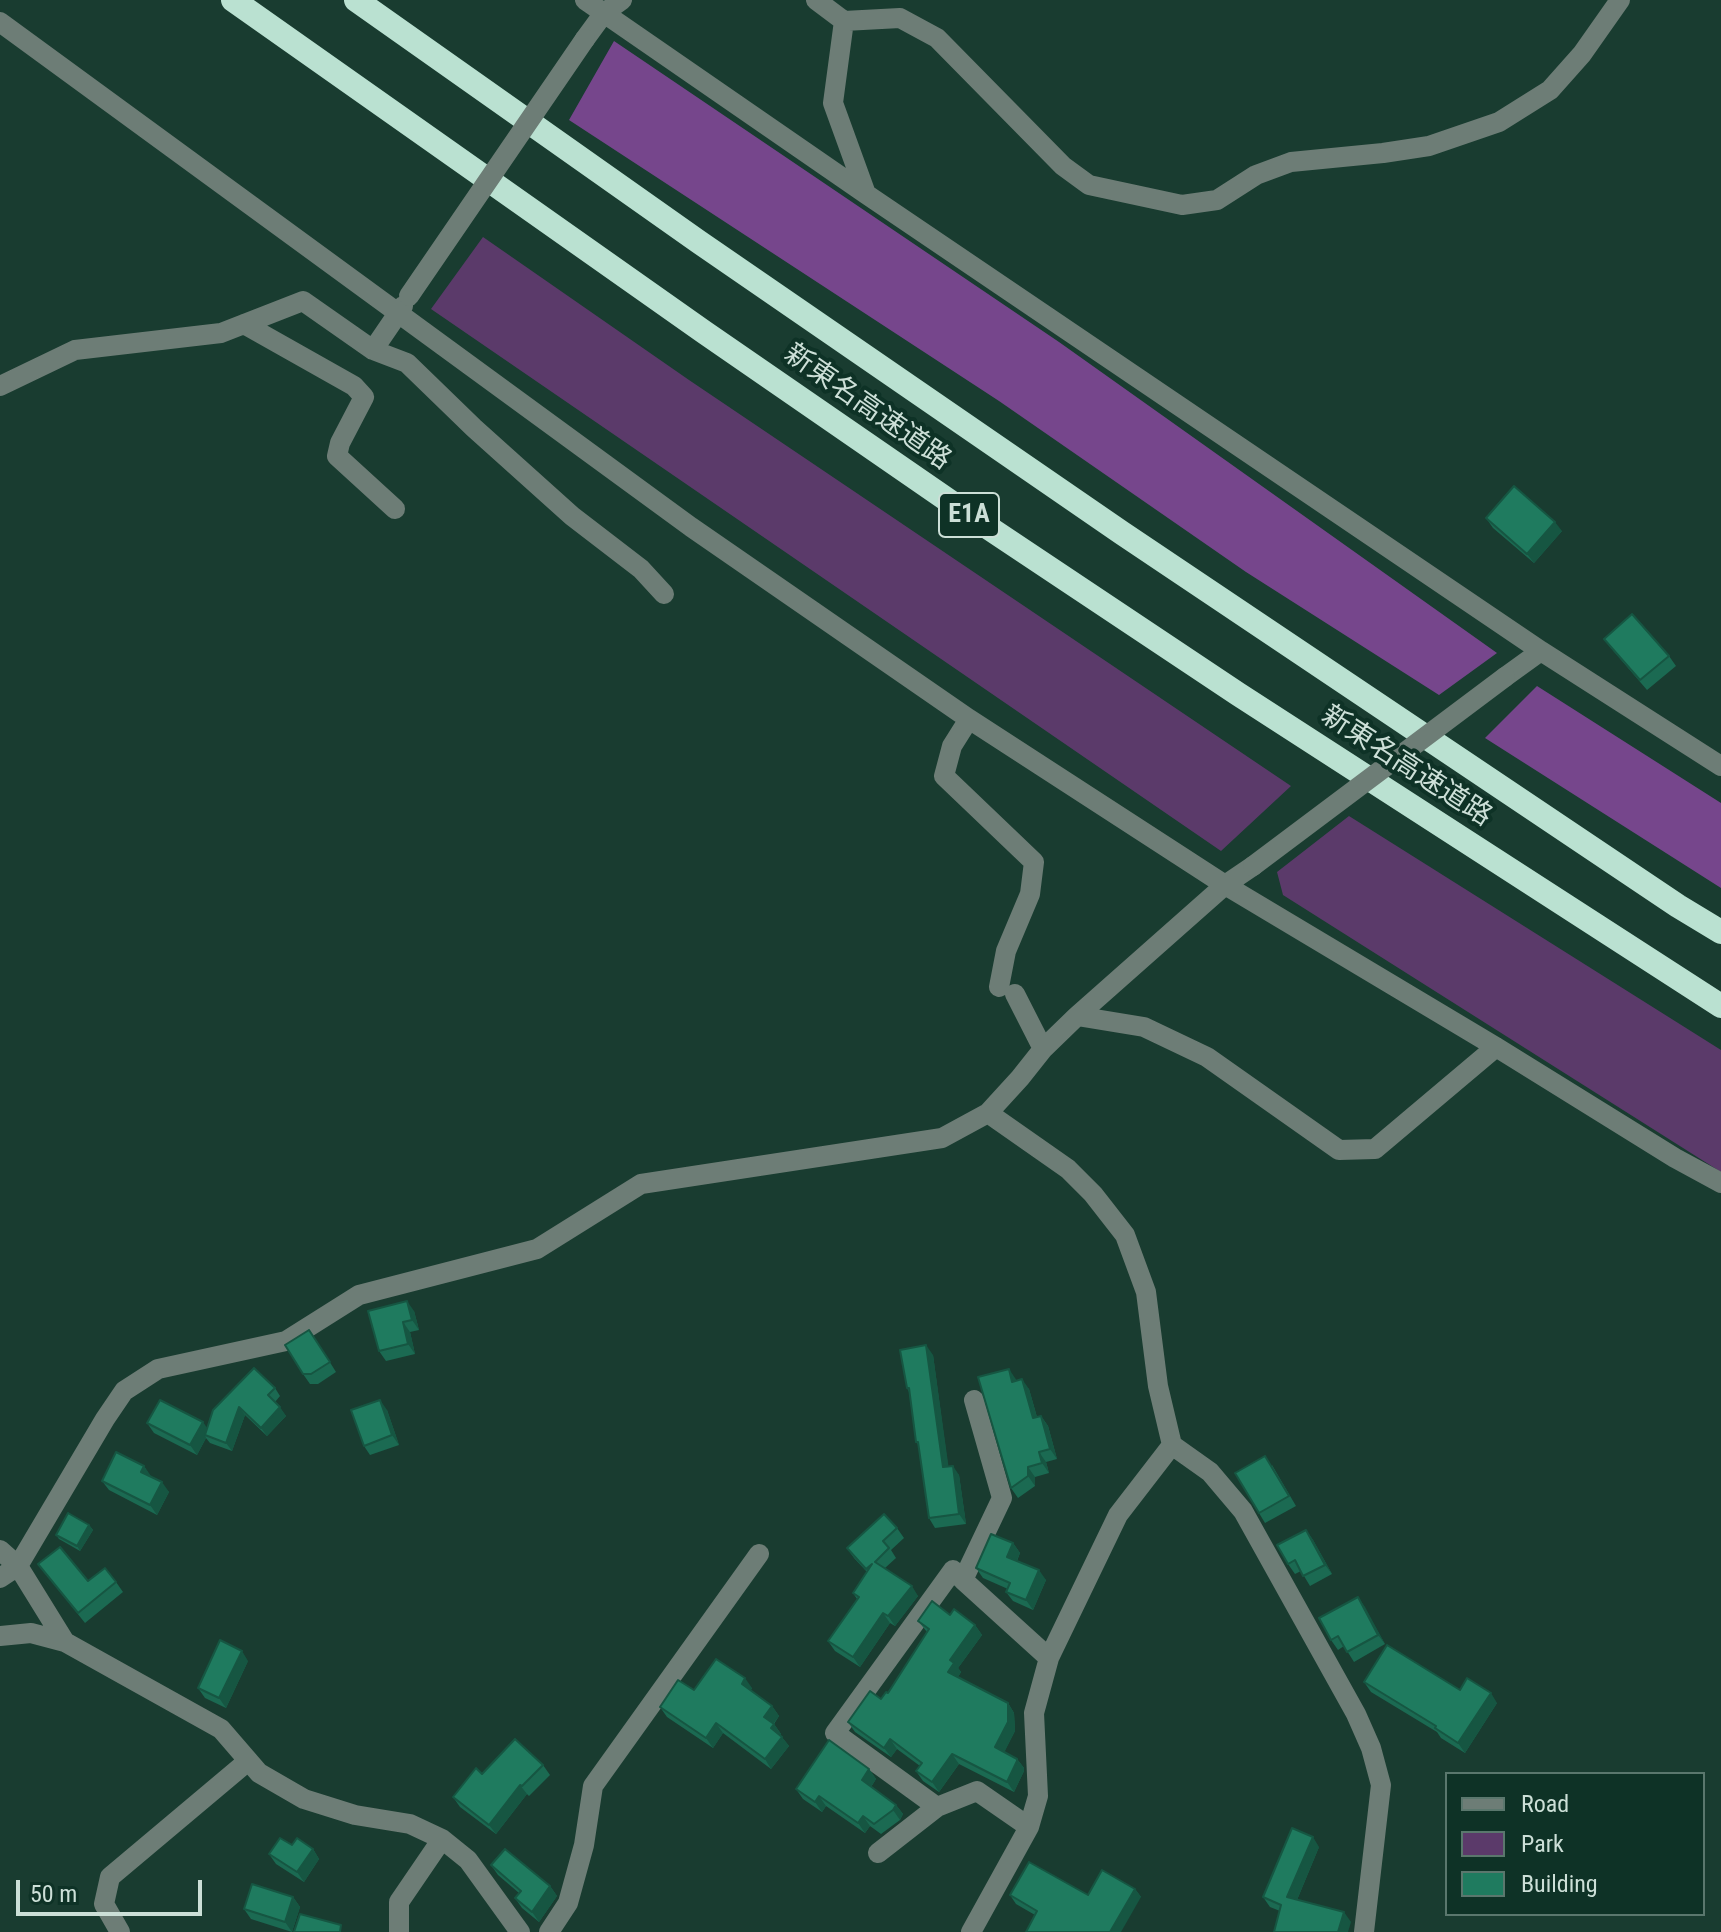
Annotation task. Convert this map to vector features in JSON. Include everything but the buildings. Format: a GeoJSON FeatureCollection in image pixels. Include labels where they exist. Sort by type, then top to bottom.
{"type":"FeatureCollection","features":[{"type":"Feature","properties":{"kind":"highway","name":"新東名高速道路"},"geometry":{"type":"LineString","coordinates":[[233,0],[952,503],[1238,694],[1721,1006]]}},
{"type":"Feature","properties":{"kind":"highway","name":"新東名高速道路"},"geometry":{"type":"LineString","coordinates":[[356,0],[699,242],[1122,533],[1721,932]]}},
{"type":"Feature","properties":{"kind":"street"},"geometry":{"type":"LineString","coordinates":[[585,0],[1541,651],[1721,766]]}},
{"type":"Feature","properties":{"kind":"street"},"geometry":{"type":"LineString","coordinates":[[373,350],[585,39],[604,13],[622,0]]}},
{"type":"Feature","properties":{"kind":"street"},"geometry":{"type":"LineString","coordinates":[[816,0],[844,21],[900,18],[937,38],[1063,166],[1089,185],[1182,205],[1217,200],[1256,175],[1291,162],[1429,146],[1499,122],[1550,90],[1582,54],[1620,0]]}},
{"type":"Feature","properties":{"kind":"street"},"geometry":{"type":"LineString","coordinates":[[844,21],[833,103],[866,194]]}},
{"type":"Feature","properties":{"kind":"street"},"geometry":{"type":"LineString","coordinates":[[0,22],[691,527],[969,719],[1225,885],[1721,1183]]}},
{"type":"Feature","properties":{"kind":"street"},"geometry":{"type":"LineString","coordinates":[[0,386],[75,350],[221,333],[303,301],[373,350],[407,363],[474,428],[572,516],[641,569],[664,594]]}},
{"type":"Feature","properties":{"kind":"street"},"geometry":{"type":"LineString","coordinates":[[244,324],[354,386],[364,397],[340,443],[337,456],[395,509]]}},
{"type":"Feature","properties":{"kind":"street"},"geometry":{"type":"LineString","coordinates":[[0,1578],[18,1566],[124,1391],[158,1369],[286,1341],[359,1295],[537,1249],[641,1184],[942,1138],[988,1113],[1043,1049],[1077,1016],[1225,885],[1541,651]]}},
{"type":"Feature","properties":{"kind":"street"},"geometry":{"type":"LineString","coordinates":[[969,719],[952,746],[944,776],[1034,862],[1030,894],[1006,951],[1007,990],[1043,1049]]}},
{"type":"Feature","properties":{"kind":"street"},"geometry":{"type":"LineString","coordinates":[[1077,1016],[1144,1027],[1207,1057],[1339,1150],[1375,1149],[1496,1047]]}},
{"type":"Feature","properties":{"kind":"street"},"geometry":{"type":"LineString","coordinates":[[988,1113],[1068,1169],[1093,1194],[1125,1235],[1146,1292],[1158,1386],[1172,1445],[1210,1472],[1243,1511],[1356,1714],[1371,1748],[1381,1785],[1364,1932]]}},
{"type":"Feature","properties":{"kind":"street"},"geometry":{"type":"LineString","coordinates":[[963,1580],[1002,1498],[974,1400]]}},
{"type":"Feature","properties":{"kind":"street"},"geometry":{"type":"LineString","coordinates":[[971,1932],[1029,1827],[1038,1796],[1034,1713],[1049,1658],[1118,1515],[1172,1445]]}},
{"type":"Feature","properties":{"kind":"street"},"geometry":{"type":"LineString","coordinates":[[0,1550],[18,1566],[65,1642]]}},
{"type":"Feature","properties":{"kind":"street"},"geometry":{"type":"LineString","coordinates":[[549,1932],[568,1903],[584,1845],[593,1786],[759,1554]]}},
{"type":"Feature","properties":{"kind":"street"},"geometry":{"type":"LineString","coordinates":[[937,1807],[835,1733],[953,1570],[1049,1658]]}},
{"type":"Feature","properties":{"kind":"street"},"geometry":{"type":"LineString","coordinates":[[0,1636],[31,1633],[65,1642],[221,1729],[259,1773],[304,1799],[355,1815],[410,1824],[442,1839],[468,1860],[520,1932]]}},
{"type":"Feature","properties":{"kind":"street"},"geometry":{"type":"LineString","coordinates":[[120,1932],[104,1904],[110,1877],[248,1761]]}},
{"type":"Feature","properties":{"kind":"street"},"geometry":{"type":"LineString","coordinates":[[878,1853],[937,1807],[977,1791],[1029,1827]]}},
{"type":"Feature","properties":{"kind":"street"},"geometry":{"type":"LineString","coordinates":[[399,1932],[399,1902],[442,1839]]}},
{"type":"Feature","properties":{"kind":"green space"},"geometry":{"type":"Polygon","coordinates":[[[483,237],[689,380],[1291,786],[1221,851],[431,309],[483,237]]]}},
{"type":"Feature","properties":{"kind":"green space"},"geometry":{"type":"Polygon","coordinates":[[[1349,816],[1721,1050],[1721,1172],[1283,895],[1277,872],[1349,816]]]}},
{"type":"Feature","properties":{"kind":"shaded area"},"geometry":{"type":"Polygon","coordinates":[[[614,41],[1059,342],[1497,653],[1439,695],[1246,572],[999,401],[569,120],[614,41]]]}},
{"type":"Feature","properties":{"kind":"shaded area"},"geometry":{"type":"Polygon","coordinates":[[[1537,686],[1721,803],[1721,888],[1485,738],[1537,686]]]}}]}
